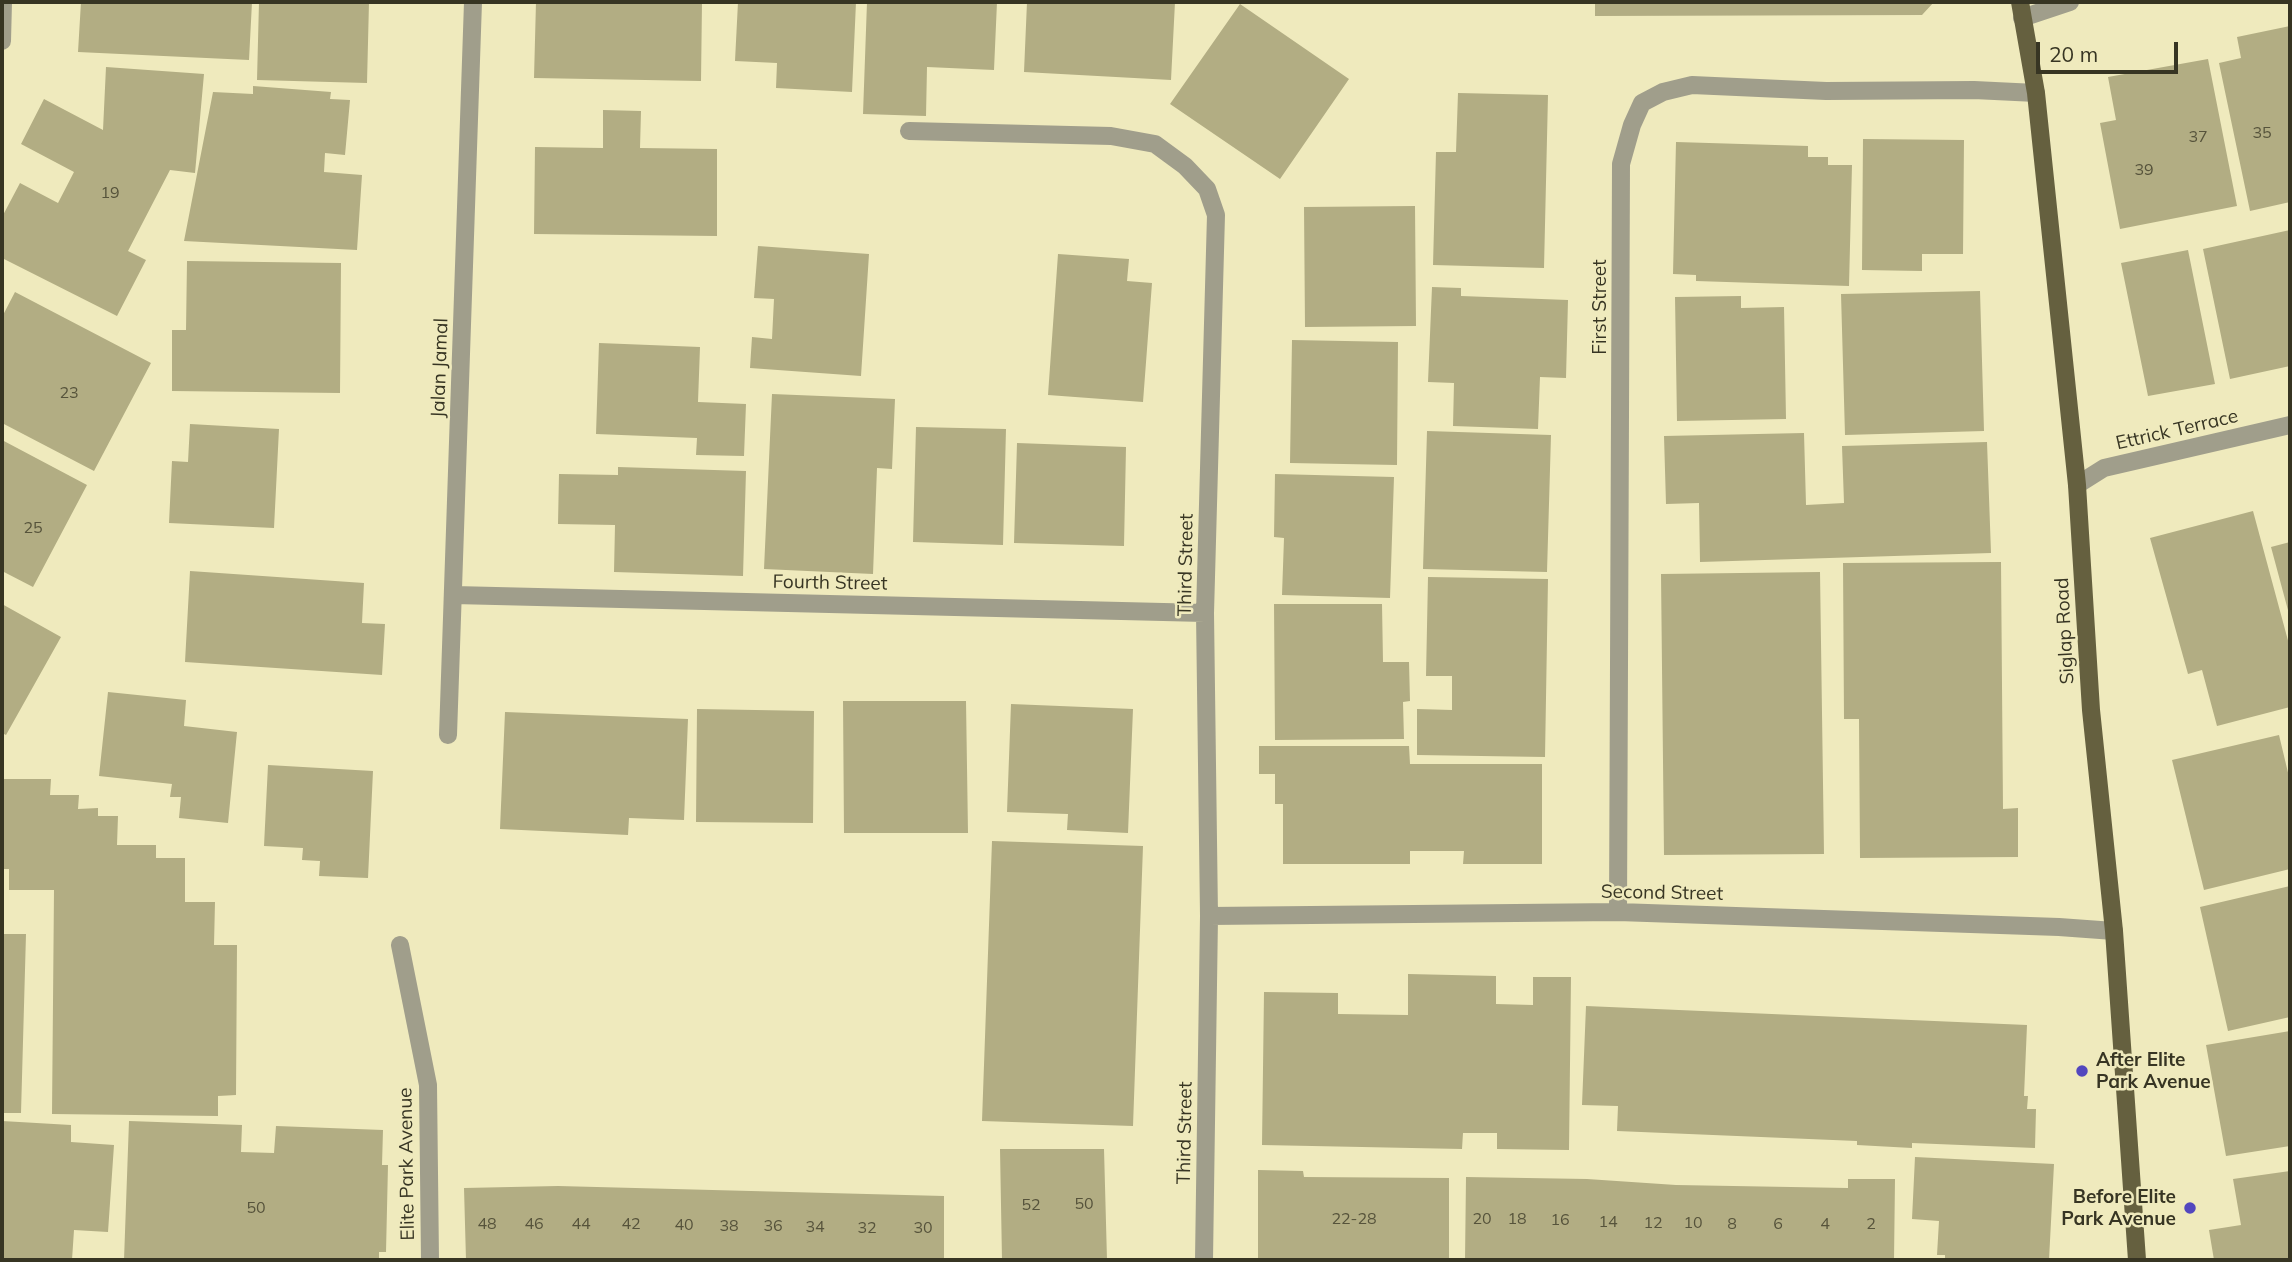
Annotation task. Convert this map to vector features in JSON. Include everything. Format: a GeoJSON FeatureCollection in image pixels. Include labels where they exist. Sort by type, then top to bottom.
{"type":"FeatureCollection","features":[{"type":"Feature","properties":{"kind":"main road","name":"Siglap Road"},"geometry":{"type":"LineString","coordinates":[[2021,10],[2036,93],[2077,485],[2091,710],[2113,931],[2137,1260]]}},
{"type":"Feature","properties":{"kind":"street"},"geometry":{"type":"LineString","coordinates":[[2,41],[4,2]]}},
{"type":"Feature","properties":{"kind":"street","name":"Jalan Jamal"},"geometry":{"type":"LineString","coordinates":[[448,735],[473,2]]}},
{"type":"Feature","properties":{"kind":"street"},"geometry":{"type":"LineString","coordinates":[[2021,10],[2070,2]]}},
{"type":"Feature","properties":{"kind":"street","name":"First Street"},"geometry":{"type":"LineString","coordinates":[[1618,912],[1621,164],[1632,125],[1642,103],[1663,92],[1692,85],[1826,91],[1974,90],[2036,93]]}},
{"type":"Feature","properties":{"kind":"street","name":"Third Street"},"geometry":{"type":"LineString","coordinates":[[909,131],[1111,135],[1155,144],[1185,166],[1207,189],[1216,215],[1205,613],[1209,916],[1204,1260]]}},
{"type":"Feature","properties":{"kind":"street","name":"Ettrick Terrace"},"geometry":{"type":"LineString","coordinates":[[2077,485],[2104,468],[2290,425]]}},
{"type":"Feature","properties":{"kind":"street","name":"Fourth Street"},"geometry":{"type":"LineString","coordinates":[[454,596],[1205,613]]}},
{"type":"Feature","properties":{"kind":"street","name":"Second Street"},"geometry":{"type":"LineString","coordinates":[[1209,916],[1618,912],[2059,926],[2113,931]]}},
{"type":"Feature","properties":{"kind":"street","name":"Elite Park Avenue"},"geometry":{"type":"LineString","coordinates":[[400,945],[428,1085],[430,1260]]}},
{"type":"Feature","properties":{"kind":"building"},"geometry":{"type":"Polygon","coordinates":[[[81,2],[252,2],[249,60],[78,52],[81,2]]]}},
{"type":"Feature","properties":{"kind":"building"},"geometry":{"type":"Polygon","coordinates":[[[259,2],[369,2],[367,83],[257,80],[259,2]]]}},
{"type":"Feature","properties":{"kind":"building"},"geometry":{"type":"Polygon","coordinates":[[[536,2],[702,2],[701,81],[534,78],[536,2]]]}},
{"type":"Feature","properties":{"kind":"building"},"geometry":{"type":"Polygon","coordinates":[[[738,2],[856,2],[852,92],[776,88],[777,63],[735,61],[738,2]]]}},
{"type":"Feature","properties":{"kind":"building"},"geometry":{"type":"Polygon","coordinates":[[[867,2],[997,2],[994,70],[927,67],[926,116],[863,114],[867,2]]]}},
{"type":"Feature","properties":{"kind":"building"},"geometry":{"type":"Polygon","coordinates":[[[1027,2],[1175,2],[1171,80],[1024,72],[1027,2]]]}},
{"type":"Feature","properties":{"kind":"building"},"geometry":{"type":"Polygon","coordinates":[[[1595,2],[1934,2],[1922,15],[1595,16],[1595,2]]]}},
{"type":"Feature","properties":{"kind":"building"},"geometry":{"type":"Polygon","coordinates":[[[1240,4],[1349,79],[1280,179],[1170,104],[1240,4]]]}},
{"type":"Feature","properties":{"kind":"building"},"geometry":{"type":"Polygon","coordinates":[[[2290,26],[2290,202],[2250,211],[2219,63],[2241,58],[2237,37],[2290,26]]]}},
{"type":"Feature","properties":{"kind":"building"},"geometry":{"type":"Polygon","coordinates":[[[2208,59],[2237,206],[2120,229],[2100,123],[2116,120],[2108,77],[2208,59]]]}},
{"type":"Feature","properties":{"kind":"building"},"geometry":{"type":"Polygon","coordinates":[[[106,67],[204,74],[195,173],[170,170],[128,251],[146,260],[117,316],[2,258],[2,217],[20,183],[58,203],[74,172],[21,144],[44,99],[103,130],[106,67]]]}},
{"type":"Feature","properties":{"kind":"building"},"geometry":{"type":"Polygon","coordinates":[[[253,86],[331,92],[330,99],[350,100],[345,155],[325,153],[324,172],[362,175],[357,250],[184,241],[213,92],[253,94],[253,86]]]}},
{"type":"Feature","properties":{"kind":"building"},"geometry":{"type":"Polygon","coordinates":[[[1458,93],[1548,95],[1544,268],[1433,265],[1436,152],[1456,152],[1458,93]]]}},
{"type":"Feature","properties":{"kind":"building"},"geometry":{"type":"Polygon","coordinates":[[[603,110],[641,111],[640,148],[717,149],[717,236],[534,234],[535,147],[603,148],[603,110]]]}},
{"type":"Feature","properties":{"kind":"building"},"geometry":{"type":"Polygon","coordinates":[[[1863,139],[1964,140],[1963,254],[1922,254],[1922,271],[1862,270],[1863,139]]]}},
{"type":"Feature","properties":{"kind":"building"},"geometry":{"type":"Polygon","coordinates":[[[1676,142],[1808,146],[1808,157],[1828,157],[1828,165],[1852,165],[1849,286],[1696,281],[1696,275],[1673,274],[1676,142]]]}},
{"type":"Feature","properties":{"kind":"building"},"geometry":{"type":"Polygon","coordinates":[[[1415,206],[1416,326],[1305,327],[1304,207],[1415,206]]]}},
{"type":"Feature","properties":{"kind":"building"},"geometry":{"type":"Polygon","coordinates":[[[2290,230],[2290,366],[2230,379],[2203,249],[2290,230]]]}},
{"type":"Feature","properties":{"kind":"building"},"geometry":{"type":"Polygon","coordinates":[[[758,246],[869,254],[861,376],[750,368],[752,337],[772,339],[774,299],[754,298],[758,246]]]}},
{"type":"Feature","properties":{"kind":"building"},"geometry":{"type":"Polygon","coordinates":[[[2188,250],[2215,384],[2148,396],[2121,263],[2188,250]]]}},
{"type":"Feature","properties":{"kind":"building"},"geometry":{"type":"Polygon","coordinates":[[[1058,254],[1129,259],[1127,281],[1152,283],[1143,402],[1048,395],[1058,254]]]}},
{"type":"Feature","properties":{"kind":"building"},"geometry":{"type":"Polygon","coordinates":[[[187,261],[341,263],[340,393],[172,391],[172,330],[186,330],[187,261]]]}},
{"type":"Feature","properties":{"kind":"building"},"geometry":{"type":"Polygon","coordinates":[[[1432,287],[1461,288],[1461,296],[1568,300],[1566,378],[1540,377],[1538,429],[1453,426],[1454,383],[1428,382],[1432,287]]]}},
{"type":"Feature","properties":{"kind":"building"},"geometry":{"type":"Polygon","coordinates":[[[1980,291],[1984,431],[1845,435],[1841,294],[1980,291]]]}},
{"type":"Feature","properties":{"kind":"building"},"geometry":{"type":"Polygon","coordinates":[[[15,292],[151,363],[94,471],[2,423],[2,317],[15,292]]]}},
{"type":"Feature","properties":{"kind":"building"},"geometry":{"type":"Polygon","coordinates":[[[1741,296],[1741,308],[1784,307],[1786,419],[1677,421],[1675,297],[1741,296]]]}},
{"type":"Feature","properties":{"kind":"building"},"geometry":{"type":"Polygon","coordinates":[[[1292,340],[1398,342],[1397,465],[1290,463],[1292,340]]]}},
{"type":"Feature","properties":{"kind":"building"},"geometry":{"type":"Polygon","coordinates":[[[599,343],[700,347],[698,402],[746,404],[744,456],[696,455],[697,438],[596,434],[599,343]]]}},
{"type":"Feature","properties":{"kind":"building"},"geometry":{"type":"Polygon","coordinates":[[[772,394],[895,399],[892,469],[877,468],[873,574],[764,569],[772,394]]]}},
{"type":"Feature","properties":{"kind":"building"},"geometry":{"type":"Polygon","coordinates":[[[190,424],[279,429],[274,528],[169,523],[172,461],[188,462],[190,424]]]}},
{"type":"Feature","properties":{"kind":"building"},"geometry":{"type":"Polygon","coordinates":[[[916,427],[1006,429],[1003,545],[913,542],[916,427]]]}},
{"type":"Feature","properties":{"kind":"building"},"geometry":{"type":"Polygon","coordinates":[[[1427,431],[1551,435],[1547,572],[1423,569],[1427,431]]]}},
{"type":"Feature","properties":{"kind":"building"},"geometry":{"type":"Polygon","coordinates":[[[1804,433],[1806,505],[1844,503],[1842,446],[1987,442],[1991,553],[1700,562],[1699,503],[1666,504],[1664,436],[1804,433]]]}},
{"type":"Feature","properties":{"kind":"building"},"geometry":{"type":"Polygon","coordinates":[[[2,440],[87,485],[33,587],[2,571],[2,440]]]}},
{"type":"Feature","properties":{"kind":"building"},"geometry":{"type":"Polygon","coordinates":[[[1017,443],[1126,447],[1124,546],[1014,543],[1017,443]]]}},
{"type":"Feature","properties":{"kind":"building"},"geometry":{"type":"Polygon","coordinates":[[[618,467],[746,471],[743,576],[614,572],[615,525],[558,524],[559,474],[618,475],[618,467]]]}},
{"type":"Feature","properties":{"kind":"building"},"geometry":{"type":"Polygon","coordinates":[[[1275,474],[1394,477],[1390,598],[1282,595],[1284,538],[1274,537],[1275,474]]]}},
{"type":"Feature","properties":{"kind":"building"},"geometry":{"type":"Polygon","coordinates":[[[2253,511],[2290,648],[2290,707],[2217,726],[2202,670],[2188,674],[2150,538],[2253,511]]]}},
{"type":"Feature","properties":{"kind":"building"},"geometry":{"type":"Polygon","coordinates":[[[2290,542],[2290,614],[2289,614],[2271,547],[2290,542]]]}},
{"type":"Feature","properties":{"kind":"building"},"geometry":{"type":"Polygon","coordinates":[[[2001,562],[2003,809],[2018,808],[2018,857],[1860,858],[1859,719],[1844,719],[1843,563],[2001,562]]]}},
{"type":"Feature","properties":{"kind":"building"},"geometry":{"type":"Polygon","coordinates":[[[190,571],[364,583],[362,623],[385,624],[382,675],[185,662],[190,571]]]}},
{"type":"Feature","properties":{"kind":"building"},"geometry":{"type":"Polygon","coordinates":[[[1820,572],[1824,854],[1664,855],[1661,574],[1820,572]]]}},
{"type":"Feature","properties":{"kind":"building"},"geometry":{"type":"Polygon","coordinates":[[[1428,577],[1548,579],[1545,757],[1417,755],[1417,709],[1452,710],[1452,676],[1426,676],[1428,577]]]}},
{"type":"Feature","properties":{"kind":"building"},"geometry":{"type":"Polygon","coordinates":[[[2,604],[61,637],[6,735],[2,733],[2,604]]]}},
{"type":"Feature","properties":{"kind":"building"},"geometry":{"type":"Polygon","coordinates":[[[1274,604],[1382,604],[1383,662],[1409,662],[1410,701],[1403,702],[1404,739],[1275,740],[1274,604]]]}},
{"type":"Feature","properties":{"kind":"building"},"geometry":{"type":"Polygon","coordinates":[[[108,692],[186,700],[184,726],[237,732],[228,823],[179,818],[181,797],[170,797],[172,784],[99,776],[108,692]]]}},
{"type":"Feature","properties":{"kind":"building"},"geometry":{"type":"Polygon","coordinates":[[[843,701],[966,701],[968,833],[844,833],[843,701]]]}},
{"type":"Feature","properties":{"kind":"building"},"geometry":{"type":"Polygon","coordinates":[[[1011,704],[1133,709],[1128,833],[1067,830],[1068,814],[1007,812],[1011,704]]]}},
{"type":"Feature","properties":{"kind":"building"},"geometry":{"type":"Polygon","coordinates":[[[697,709],[814,711],[813,823],[696,822],[697,709]]]}},
{"type":"Feature","properties":{"kind":"building"},"geometry":{"type":"Polygon","coordinates":[[[505,712],[688,719],[684,820],[629,818],[628,835],[500,829],[505,712]]]}},
{"type":"Feature","properties":{"kind":"building"},"geometry":{"type":"Polygon","coordinates":[[[2279,735],[2290,781],[2290,869],[2204,890],[2172,760],[2279,735]]]}},
{"type":"Feature","properties":{"kind":"building"},"geometry":{"type":"Polygon","coordinates":[[[1259,746],[1409,746],[1410,764],[1542,764],[1542,864],[1463,864],[1464,851],[1410,851],[1410,864],[1283,864],[1283,804],[1275,804],[1275,774],[1259,774],[1259,746]]]}},
{"type":"Feature","properties":{"kind":"building"},"geometry":{"type":"Polygon","coordinates":[[[268,765],[373,771],[368,878],[319,876],[320,861],[302,860],[303,848],[264,846],[268,765]]]}},
{"type":"Feature","properties":{"kind":"building"},"geometry":{"type":"Polygon","coordinates":[[[2,779],[51,779],[50,795],[79,795],[78,809],[98,808],[98,816],[118,816],[117,845],[156,845],[156,858],[185,858],[185,902],[215,902],[214,945],[237,945],[236,1095],[218,1096],[218,1116],[52,1114],[54,890],[9,890],[9,869],[2,869],[2,779]]]}},
{"type":"Feature","properties":{"kind":"building"},"geometry":{"type":"Polygon","coordinates":[[[992,841],[1143,846],[1133,1126],[982,1121],[992,841]]]}},
{"type":"Feature","properties":{"kind":"building"},"geometry":{"type":"Polygon","coordinates":[[[2290,886],[2290,1017],[2228,1031],[2200,907],[2290,886]]]}},
{"type":"Feature","properties":{"kind":"building"},"geometry":{"type":"Polygon","coordinates":[[[2,934],[26,934],[21,1113],[2,1113],[2,934]]]}},
{"type":"Feature","properties":{"kind":"building"},"geometry":{"type":"Polygon","coordinates":[[[1408,974],[1496,976],[1496,1004],[1533,1005],[1533,977],[1571,977],[1569,1150],[1497,1149],[1497,1133],[1463,1133],[1462,1149],[1262,1145],[1264,992],[1338,993],[1338,1014],[1408,1015],[1408,974]]]}},
{"type":"Feature","properties":{"kind":"building"},"geometry":{"type":"Polygon","coordinates":[[[1586,1006],[2027,1025],[2024,1096],[2028,1096],[2027,1109],[2036,1109],[2035,1148],[1912,1143],[1912,1148],[1857,1145],[1857,1141],[1617,1131],[1618,1106],[1582,1105],[1586,1006]]]}},
{"type":"Feature","properties":{"kind":"building"},"geometry":{"type":"Polygon","coordinates":[[[2290,1031],[2290,1146],[2226,1156],[2206,1045],[2290,1031]]]}},
{"type":"Feature","properties":{"kind":"building"},"geometry":{"type":"Polygon","coordinates":[[[2,1121],[71,1125],[71,1142],[114,1145],[108,1232],[74,1230],[72,1260],[2,1260],[2,1121]]]}},
{"type":"Feature","properties":{"kind":"building"},"geometry":{"type":"Polygon","coordinates":[[[129,1121],[242,1125],[241,1152],[274,1153],[276,1126],[383,1130],[382,1165],[388,1165],[386,1252],[379,1252],[379,1260],[124,1260],[129,1121]]]}},
{"type":"Feature","properties":{"kind":"building"},"geometry":{"type":"Polygon","coordinates":[[[1000,1149],[1104,1149],[1107,1260],[1002,1260],[1000,1149]]]}},
{"type":"Feature","properties":{"kind":"building"},"geometry":{"type":"Polygon","coordinates":[[[1915,1157],[2054,1164],[2049,1260],[1945,1260],[1945,1255],[1937,1255],[1939,1221],[1912,1219],[1915,1157]]]}},
{"type":"Feature","properties":{"kind":"building"},"geometry":{"type":"Polygon","coordinates":[[[1258,1170],[1303,1171],[1304,1177],[1449,1178],[1449,1260],[1258,1260],[1258,1170]]]}},
{"type":"Feature","properties":{"kind":"building"},"geometry":{"type":"Polygon","coordinates":[[[2290,1171],[2290,1260],[2214,1260],[2209,1230],[2241,1225],[2233,1179],[2290,1171]]]}},
{"type":"Feature","properties":{"kind":"building"},"geometry":{"type":"Polygon","coordinates":[[[1466,1177],[1848,1188],[1848,1179],[1895,1179],[1894,1260],[1465,1260],[1466,1177]]]}},
{"type":"Feature","properties":{"kind":"building"},"geometry":{"type":"Polygon","coordinates":[[[558,1186],[944,1196],[944,1260],[466,1260],[464,1188],[558,1186]]]}},
{"type":"Feature","properties":{"kind":"place","name":"After Elite Park Avenue"},"geometry":{"type":"Point","coordinates":[2082,1071]}},
{"type":"Feature","properties":{"kind":"place","name":"Before Elite Park Avenue"},"geometry":{"type":"Point","coordinates":[2190,1208]}}]}
